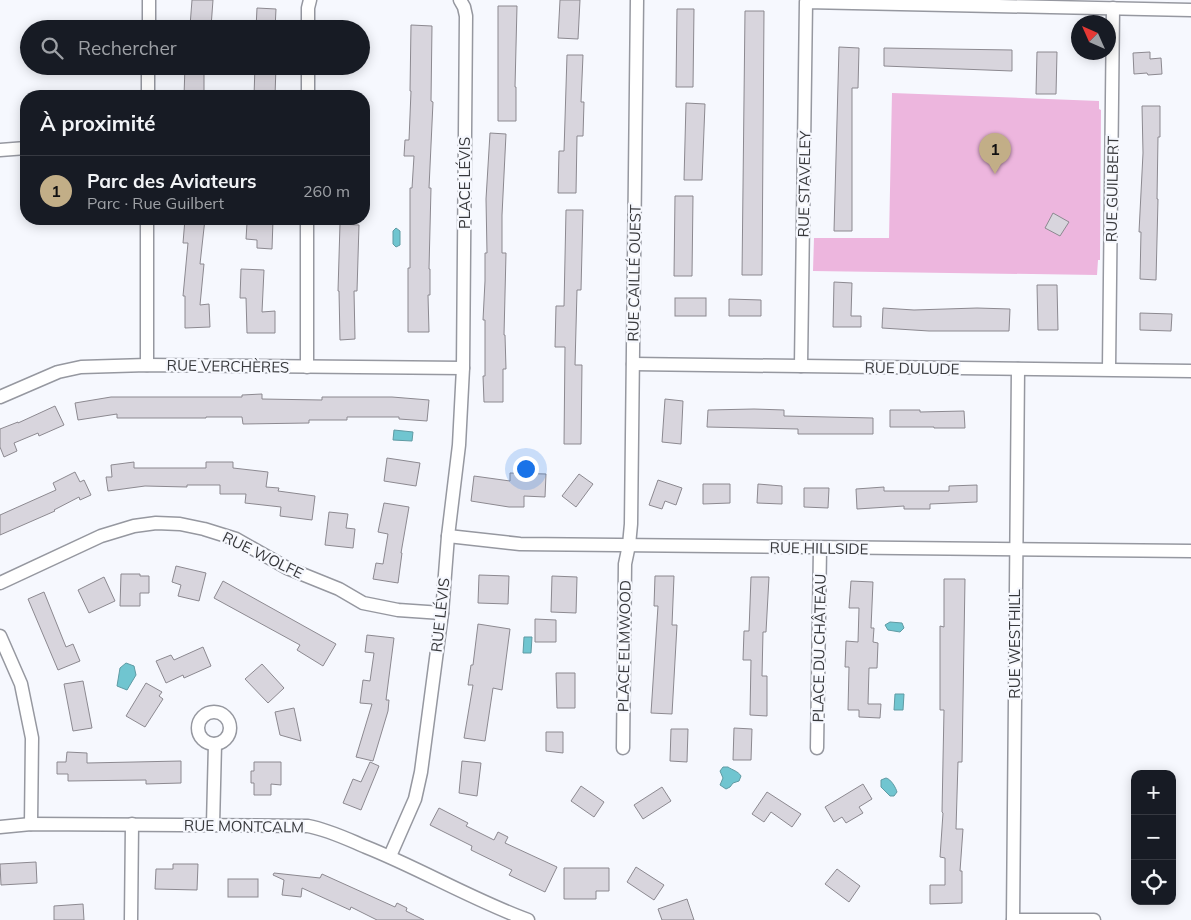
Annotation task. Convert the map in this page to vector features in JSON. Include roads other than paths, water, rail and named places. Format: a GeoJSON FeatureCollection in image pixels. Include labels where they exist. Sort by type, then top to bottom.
{"type":"FeatureCollection","features":[{"type":"Feature","properties":{"kind":"street"},"geometry":{"type":"LineString","coordinates":[[149,0],[149,20]]}},
{"type":"Feature","properties":{"kind":"street"},"geometry":{"type":"LineString","coordinates":[[309,20],[310,0]]}},
{"type":"Feature","properties":{"kind":"street","name":"PLACE LÉVIS"},"geometry":{"type":"LineString","coordinates":[[460,0],[466,16],[463,368]]}},
{"type":"Feature","properties":{"kind":"street","name":"RUE CAILLÉ OUEST"},"geometry":{"type":"LineString","coordinates":[[629,546],[637,0]]}},
{"type":"Feature","properties":{"kind":"street","name":"RUE STAVELEY"},"geometry":{"type":"LineString","coordinates":[[801,366],[806,2],[1113,8]]}},
{"type":"Feature","properties":{"kind":"street"},"geometry":{"type":"LineString","coordinates":[[1113,8],[1191,10]]}},
{"type":"Feature","properties":{"kind":"street","name":"RUE GUILBERT"},"geometry":{"type":"LineString","coordinates":[[1109,369],[1113,8]]}},
{"type":"Feature","properties":{"kind":"street"},"geometry":{"type":"LineString","coordinates":[[148,75],[148,90]]}},
{"type":"Feature","properties":{"kind":"street"},"geometry":{"type":"LineString","coordinates":[[308,75],[308,90]]}},
{"type":"Feature","properties":{"kind":"street"},"geometry":{"type":"LineString","coordinates":[[0,150],[20,148]]}},
{"type":"Feature","properties":{"kind":"street"},"geometry":{"type":"LineString","coordinates":[[147,225],[147,365]]}},
{"type":"Feature","properties":{"kind":"street"},"geometry":{"type":"LineString","coordinates":[[306,367],[307,225]]}},
{"type":"Feature","properties":{"kind":"street","name":"RUE DULUDE"},"geometry":{"type":"LineString","coordinates":[[633,364],[1191,371]]}},
{"type":"Feature","properties":{"kind":"street","name":"RUE VERCHÈRES"},"geometry":{"type":"LineString","coordinates":[[0,397],[66,369],[81,366],[463,368]]}},
{"type":"Feature","properties":{"kind":"street","name":"RUE LÉVIS"},"geometry":{"type":"LineString","coordinates":[[390,856],[415,799],[420,781],[442,613],[448,536],[459,446],[463,368]]}},
{"type":"Feature","properties":{"kind":"street","name":"RUE WESTHILL"},"geometry":{"type":"LineString","coordinates":[[1012,920],[1018,369]]}},
{"type":"Feature","properties":{"kind":"street","name":"RUE WOLFE"},"geometry":{"type":"LineString","coordinates":[[0,583],[101,536],[134,526],[156,523],[180,524],[236,539],[287,568],[338,589],[363,603],[398,610],[442,613]]}},
{"type":"Feature","properties":{"kind":"street","name":"RUE HILLSIDE"},"geometry":{"type":"LineString","coordinates":[[448,536],[520,544],[1191,551]]}},
{"type":"Feature","properties":{"kind":"street","name":"PLACE ELMWOOD"},"geometry":{"type":"LineString","coordinates":[[623,748],[625,564],[629,546]]}},
{"type":"Feature","properties":{"kind":"street","name":"PLACE DU CHÂTEAU"},"geometry":{"type":"LineString","coordinates":[[818,748],[820,548]]}},
{"type":"Feature","properties":{"kind":"street"},"geometry":{"type":"LineString","coordinates":[[0,636],[21,684],[32,738],[31,824]]}},
{"type":"Feature","properties":{"kind":"street"},"geometry":{"type":"LineString","coordinates":[[214,825],[215,744]]}},
{"type":"Feature","properties":{"kind":"street","name":"RUE MONTCALM"},"geometry":{"type":"LineString","coordinates":[[0,827],[31,824],[308,826],[332,833],[390,856],[487,903],[528,920]]}},
{"type":"Feature","properties":{"kind":"street"},"geometry":{"type":"LineString","coordinates":[[131,920],[132,824]]}},
{"type":"Feature","properties":{"kind":"street"},"geometry":{"type":"LineString","coordinates":[[1012,920],[1094,920]]}},
{"type":"Feature","properties":{"kind":"water"},"geometry":{"type":"Polygon","coordinates":[[[396,228],[400,231],[400,245],[396,247],[393,244],[393,231],[396,228]]]}},
{"type":"Feature","properties":{"kind":"water"},"geometry":{"type":"Polygon","coordinates":[[[394,430],[413,432],[412,441],[393,440],[394,430]]]}},
{"type":"Feature","properties":{"kind":"water"},"geometry":{"type":"Polygon","coordinates":[[[890,622],[902,623],[904,628],[900,632],[888,630],[885,625],[890,622]]]}},
{"type":"Feature","properties":{"kind":"water"},"geometry":{"type":"Polygon","coordinates":[[[524,637],[532,637],[531,653],[523,653],[524,637]]]}},
{"type":"Feature","properties":{"kind":"water"},"geometry":{"type":"Polygon","coordinates":[[[126,663],[134,666],[136,675],[127,690],[117,686],[120,668],[126,663]]]}},
{"type":"Feature","properties":{"kind":"water"},"geometry":{"type":"Polygon","coordinates":[[[895,694],[904,694],[903,710],[894,710],[895,694]]]}},
{"type":"Feature","properties":{"kind":"water"},"geometry":{"type":"Polygon","coordinates":[[[723,767],[728,767],[741,776],[739,781],[726,789],[720,785],[723,778],[720,771],[723,767]]]}},
{"type":"Feature","properties":{"kind":"water"},"geometry":{"type":"Polygon","coordinates":[[[886,778],[896,788],[897,792],[894,796],[890,796],[881,787],[881,780],[886,778]]]}},
{"type":"Feature","properties":{"kind":"place","name":"Parc des Aviateurs"},"geometry":{"type":"Point","coordinates":[995,174]}}]}
